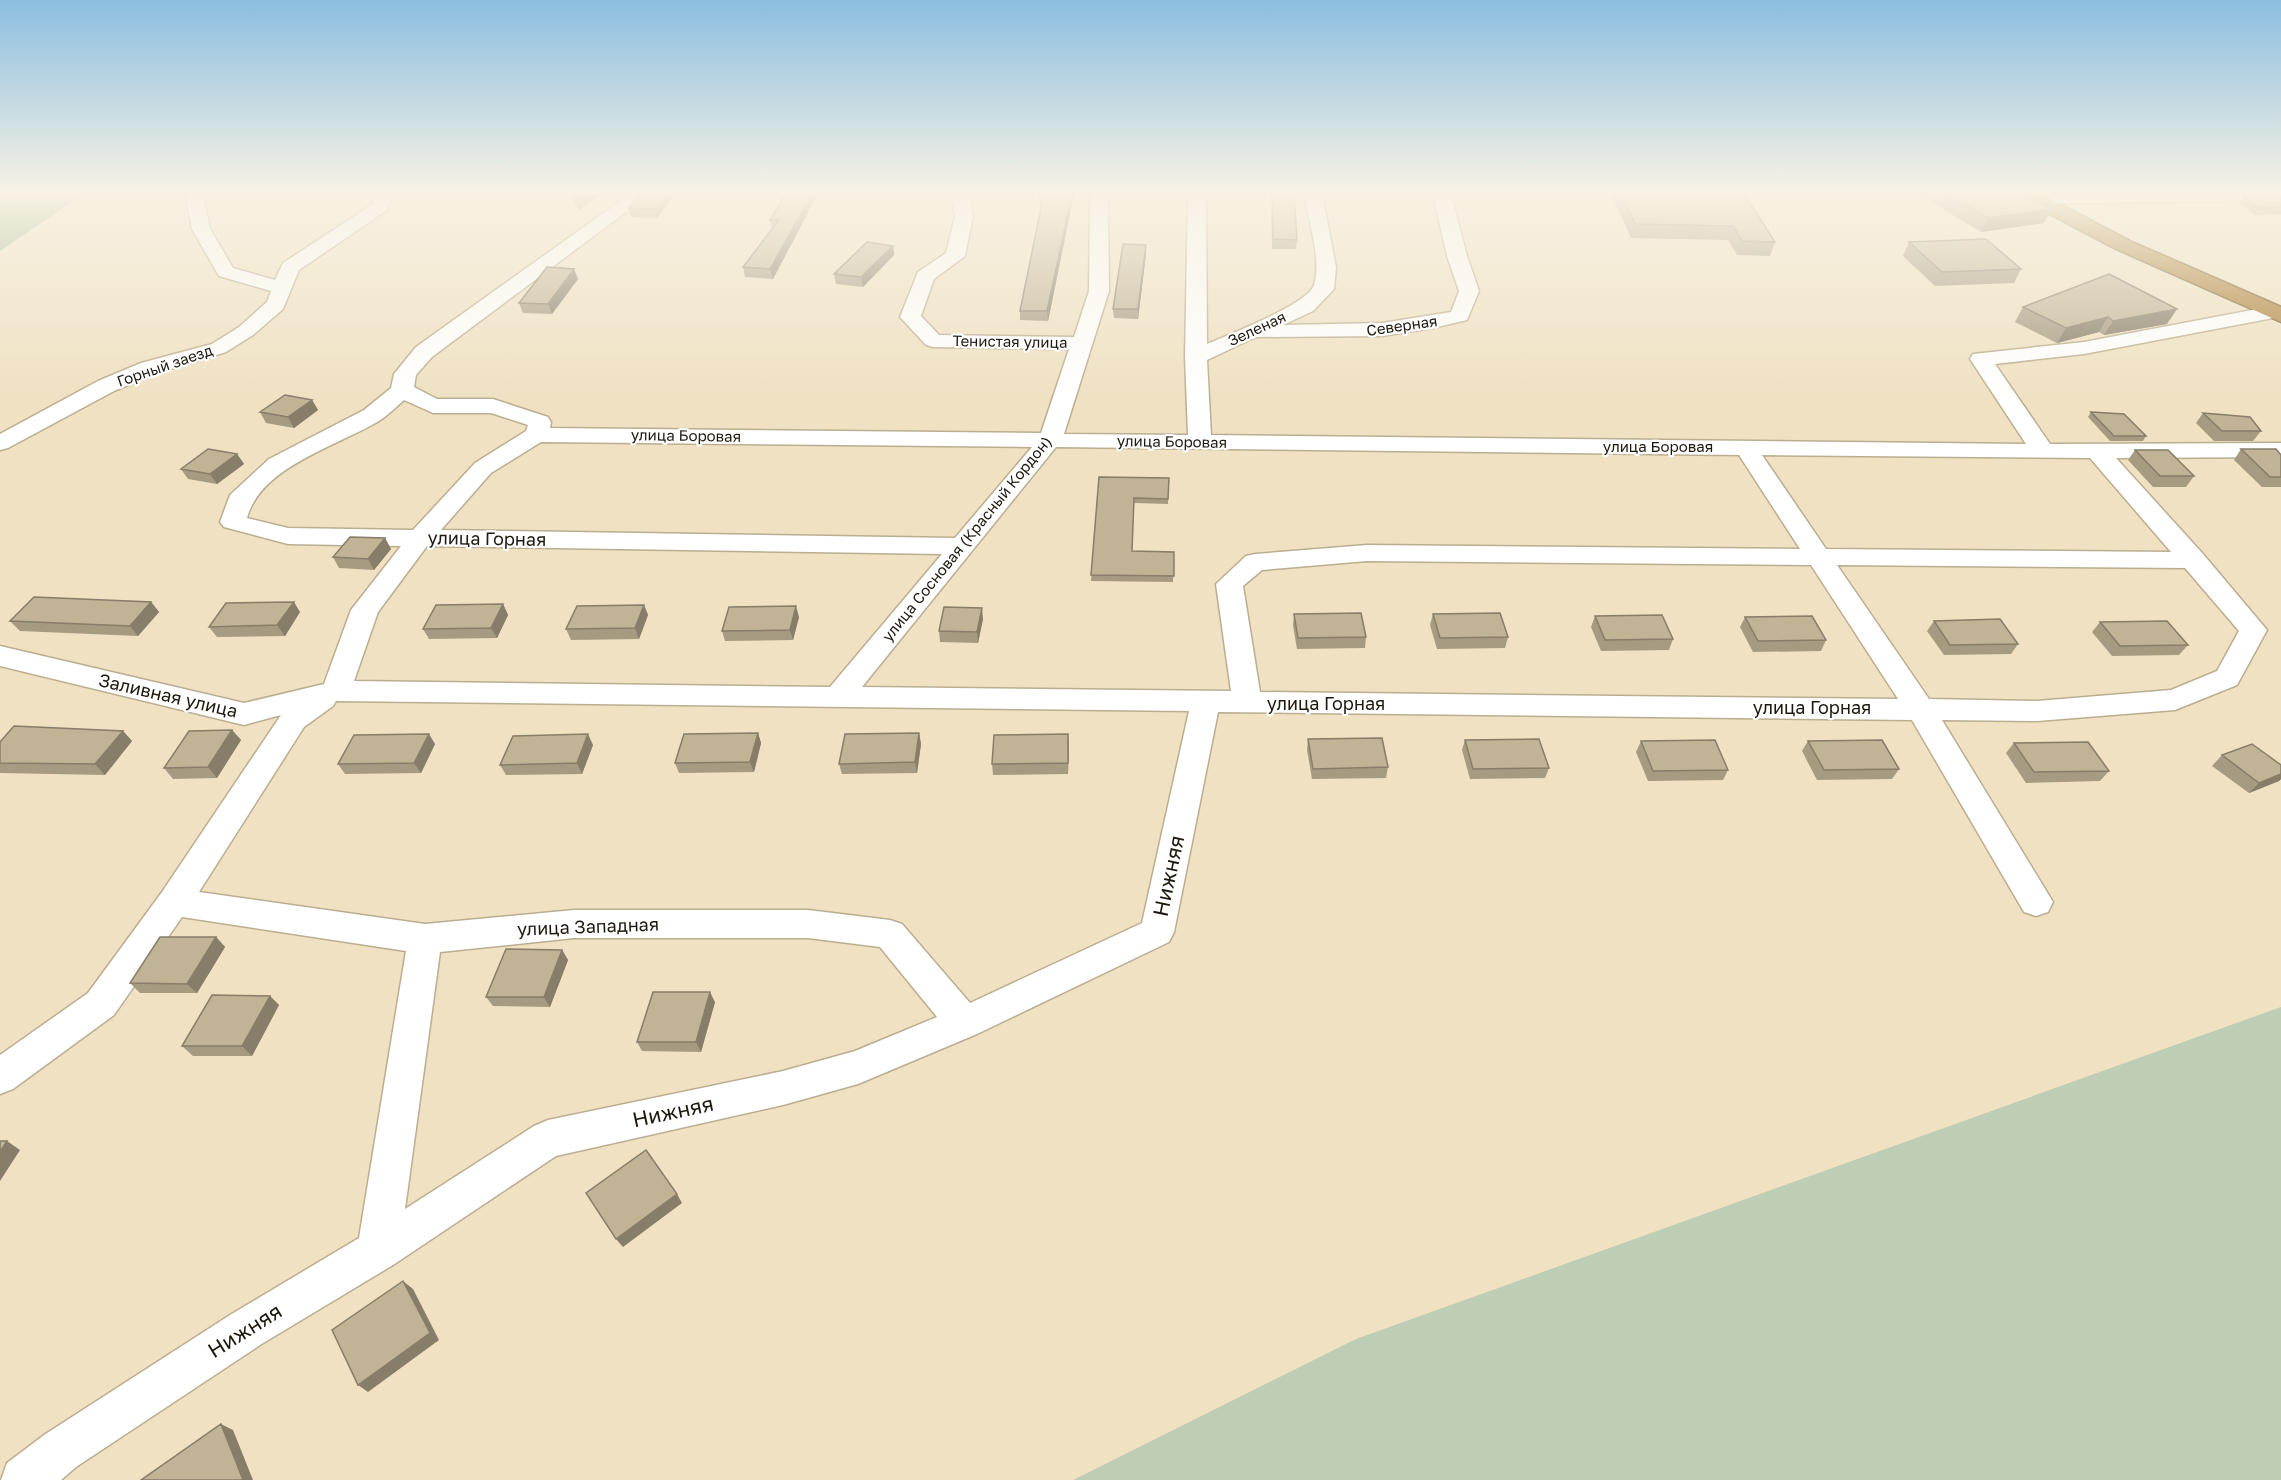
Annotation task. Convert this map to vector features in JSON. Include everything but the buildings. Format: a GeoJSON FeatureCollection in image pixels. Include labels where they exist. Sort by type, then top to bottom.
{"type":"FeatureCollection","features":[{"type":"Feature","properties":{"kind":"highway"},"geometry":{"type":"LineString","coordinates":[[2167,263],[2278,309]]}},
{"type":"Feature","properties":{"kind":"street"},"geometry":{"type":"LineString","coordinates":[[221,263],[226,272],[282,288]]}},
{"type":"Feature","properties":{"kind":"street","name":"Горный заезд"},"geometry":{"type":"LineString","coordinates":[[0,443],[106,386],[149,368],[219,348],[246,331],[276,305],[290,267],[296,263]]}},
{"type":"Feature","properties":{"kind":"street"},"geometry":{"type":"LineString","coordinates":[[6,1070],[101,1004],[174,902],[294,719],[336,691],[365,610],[420,538],[483,468],[536,435],[540,422],[493,406],[433,406],[402,390],[405,374],[424,352],[546,263]]}},
{"type":"Feature","properties":{"kind":"street","name":"Тенистая улица"},"geometry":{"type":"LineString","coordinates":[[944,263],[925,276],[910,317],[933,341],[1082,342]]}},
{"type":"Feature","properties":{"kind":"street","name":"улица Сосновая (Красный Кордон)"},"geometry":{"type":"LineString","coordinates":[[838,697],[1050,440],[1082,342],[1089,329],[1099,291],[1099,263]]}},
{"type":"Feature","properties":{"kind":"street"},"geometry":{"type":"LineString","coordinates":[[1197,263],[1196,357],[1200,443]]}},
{"type":"Feature","properties":{"kind":"street","name":"Зеленая"},"geometry":{"type":"LineString","coordinates":[[1196,357],[1306,307],[1324,289],[1325,263]]}},
{"type":"Feature","properties":{"kind":"street","name":"Северная"},"geometry":{"type":"LineString","coordinates":[[1252,331],[1358,333],[1421,326],[1460,316],[1469,291],[1459,263]]}},
{"type":"Feature","properties":{"kind":"street"},"geometry":{"type":"LineString","coordinates":[[2043,451],[1981,359],[2084,348],[2278,309]]}},
{"type":"Feature","properties":{"kind":"street","name":"улица Горная"},"geometry":{"type":"LineString","coordinates":[[402,390],[372,415],[277,464],[239,500],[233,522],[288,536],[963,546]]}},
{"type":"Feature","properties":{"kind":"street","name":"улица Боровая"},"geometry":{"type":"LineString","coordinates":[[536,435],[2043,451],[2281,450]]}},
{"type":"Feature","properties":{"kind":"street"},"geometry":{"type":"LineString","coordinates":[[1746,448],[1920,709],[2036,902]]}},
{"type":"Feature","properties":{"kind":"street","name":"улица Горная"},"geometry":{"type":"LineString","coordinates":[[336,691],[2037,711],[2175,700],[2227,678],[2253,630],[2096,450]]}},
{"type":"Feature","properties":{"kind":"street","name":"улица Горная"},"geometry":{"type":"LineString","coordinates":[[1247,703],[1229,584],[1255,562],[1366,553],[2194,560]]}},
{"type":"Feature","properties":{"kind":"street","name":"Заливная улица"},"geometry":{"type":"LineString","coordinates":[[0,656],[244,714],[336,691]]}},
{"type":"Feature","properties":{"kind":"street","name":"Нижняя"},"geometry":{"type":"LineString","coordinates":[[24,1480],[60,1451],[235,1336],[378,1250],[548,1139],[783,1088],[858,1067],[964,1023],[1157,932],[1205,703]]}},
{"type":"Feature","properties":{"kind":"street","name":"улица Западная"},"geometry":{"type":"LineString","coordinates":[[174,902],[425,939],[573,924],[808,924],[890,934],[964,1023]]}},
{"type":"Feature","properties":{"kind":"street"},"geometry":{"type":"LineString","coordinates":[[378,1250],[425,939]]}},
{"type":"Feature","properties":{"kind":"green space"},"geometry":{"type":"Polygon","coordinates":[[[2281,1007],[2281,1480],[1073,1480],[1356,1339],[2281,1007]]]}}]}
